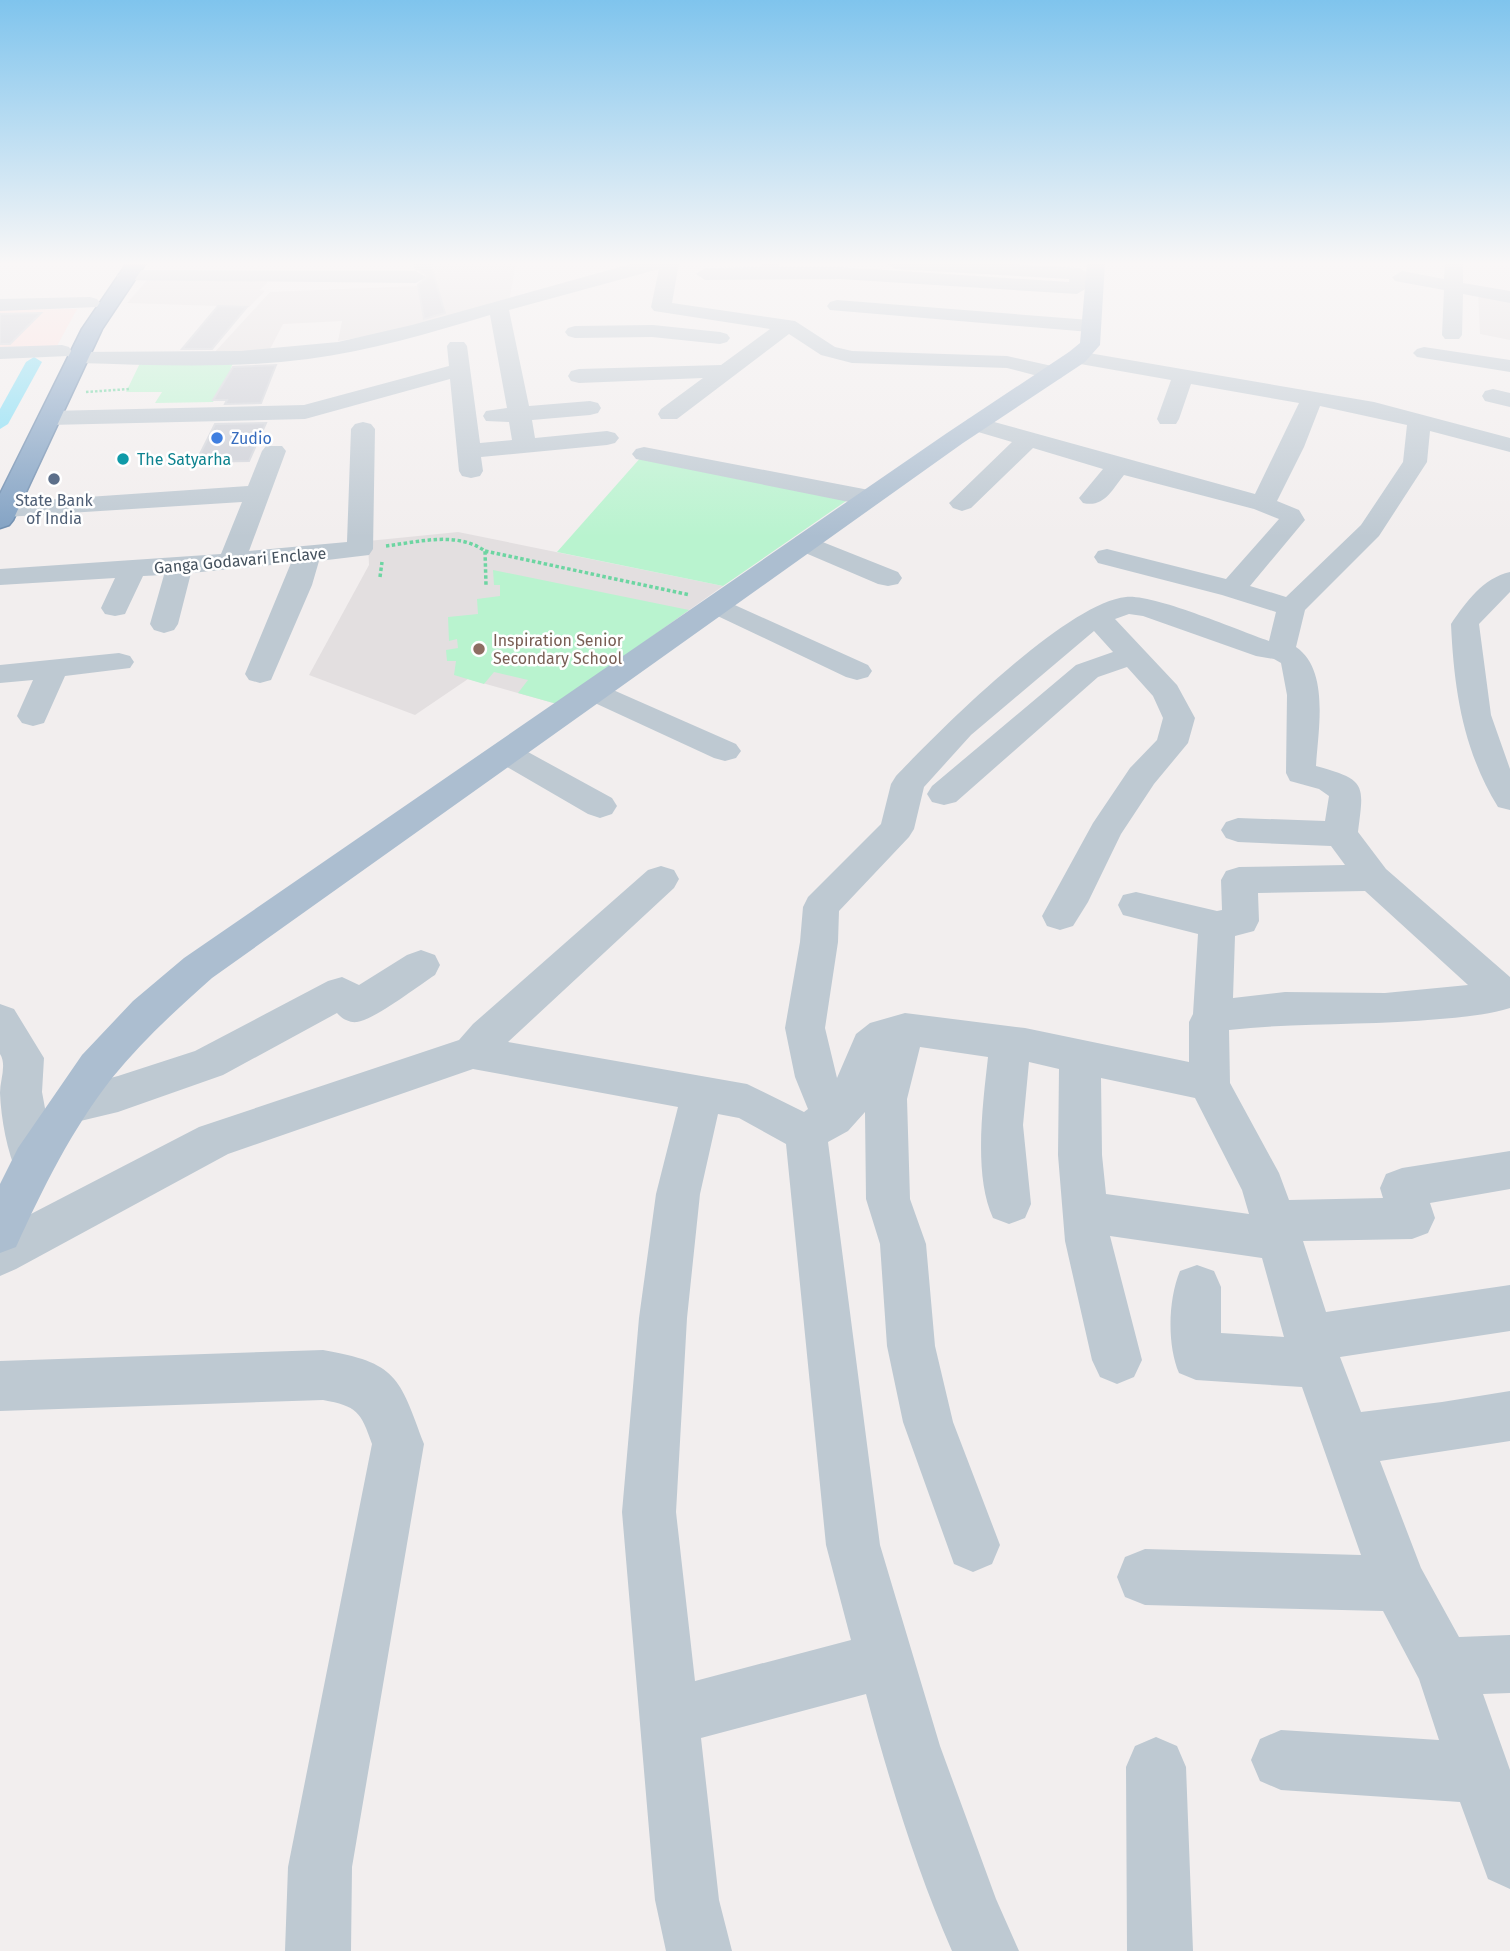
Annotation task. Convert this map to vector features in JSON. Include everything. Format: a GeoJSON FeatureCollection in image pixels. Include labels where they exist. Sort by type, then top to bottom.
{"type":"FeatureCollection","features":[{"type":"Feature","properties":{"kind":"highway"},"geometry":{"type":"LineString","coordinates":[[26,417],[69,354]]}},
{"type":"Feature","properties":{"kind":"highway"},"geometry":{"type":"LineString","coordinates":[[3,514],[61,393],[71,354]]}},
{"type":"Feature","properties":{"kind":"main road"},"geometry":{"type":"LineString","coordinates":[[0,1232],[33,1162],[97,1067],[147,1012],[198,968],[1079,354]]}},
{"type":"Feature","properties":{"kind":"street"},"geometry":{"type":"LineString","coordinates":[[135,354],[197,358],[286,354]]}},
{"type":"Feature","properties":{"kind":"street"},"geometry":{"type":"LineString","coordinates":[[458,354],[470,461],[525,445],[607,438]]}},
{"type":"Feature","properties":{"kind":"street"},"geometry":{"type":"LineString","coordinates":[[507,354],[525,445]]}},
{"type":"Feature","properties":{"kind":"street"},"geometry":{"type":"LineString","coordinates":[[644,354],[647,373]]}},
{"type":"Feature","properties":{"kind":"street"},"geometry":{"type":"LineString","coordinates":[[663,405],[696,394],[750,354]]}},
{"type":"Feature","properties":{"kind":"street"},"geometry":{"type":"LineString","coordinates":[[843,354],[1065,365],[1183,376],[1419,419],[1510,445]]}},
{"type":"Feature","properties":{"kind":"street"},"geometry":{"type":"LineString","coordinates":[[1425,359],[1493,375],[1502,364]]}},
{"type":"Feature","properties":{"kind":"street"},"geometry":{"type":"LineString","coordinates":[[338,382],[459,361]]}},
{"type":"Feature","properties":{"kind":"street"},"geometry":{"type":"LineString","coordinates":[[49,418],[304,412],[459,361]]}},
{"type":"Feature","properties":{"kind":"street"},"geometry":{"type":"LineString","coordinates":[[579,376],[726,371]]}},
{"type":"Feature","properties":{"kind":"street"},"geometry":{"type":"LineString","coordinates":[[1168,419],[1183,376]]}},
{"type":"Feature","properties":{"kind":"street"},"geometry":{"type":"LineString","coordinates":[[1263,504],[1292,447],[1312,398]]}},
{"type":"Feature","properties":{"kind":"street"},"geometry":{"type":"LineString","coordinates":[[465,419],[590,408]]}},
{"type":"Feature","properties":{"kind":"street"},"geometry":{"type":"LineString","coordinates":[[1281,650],[1291,608],[1370,530],[1415,462],[1419,419]]}},
{"type":"Feature","properties":{"kind":"street"},"geometry":{"type":"LineString","coordinates":[[976,424],[1263,504],[1290,514],[1292,520],[1232,589]]}},
{"type":"Feature","properties":{"kind":"street","name":"Ganga Godavari Enclave"},"geometry":{"type":"LineString","coordinates":[[0,577],[360,550],[363,429]]}},
{"type":"Feature","properties":{"kind":"street"},"geometry":{"type":"LineString","coordinates":[[962,503],[1029,439]]}},
{"type":"Feature","properties":{"kind":"street"},"geometry":{"type":"LineString","coordinates":[[232,561],[274,452]]}},
{"type":"Feature","properties":{"kind":"street"},"geometry":{"type":"LineString","coordinates":[[644,454],[869,498]]}},
{"type":"Feature","properties":{"kind":"street"},"geometry":{"type":"LineString","coordinates":[[1092,498],[1119,466]]}},
{"type":"Feature","properties":{"kind":"street"},"geometry":{"type":"LineString","coordinates":[[3,514],[257,493]]}},
{"type":"Feature","properties":{"kind":"street"},"geometry":{"type":"LineString","coordinates":[[805,543],[888,578]]}},
{"type":"Feature","properties":{"kind":"street"},"geometry":{"type":"LineString","coordinates":[[260,674],[298,585],[307,555]]}},
{"type":"Feature","properties":{"kind":"street"},"geometry":{"type":"LineString","coordinates":[[1107,557],[1232,589],[1291,608]]}},
{"type":"Feature","properties":{"kind":"street"},"geometry":{"type":"LineString","coordinates":[[164,624],[178,574],[174,566]]}},
{"type":"Feature","properties":{"kind":"street"},"geometry":{"type":"LineString","coordinates":[[115,608],[133,569]]}},
{"type":"Feature","properties":{"kind":"street"},"geometry":{"type":"LineString","coordinates":[[1507,584],[1465,624],[1467,676],[1499,761],[1495,777],[1510,799]]}},
{"type":"Feature","properties":{"kind":"street"},"geometry":{"type":"LineString","coordinates":[[720,603],[857,671]]}},
{"type":"Feature","properties":{"kind":"street"},"geometry":{"type":"LineString","coordinates":[[986,1951],[968,1912],[915,1759],[853,1545],[816,1077],[805,1028],[821,907],[897,829],[908,785],[960,728],[1067,637],[1096,616],[1127,605],[1149,608],[1266,650],[1281,650],[1293,659],[1299,669],[1303,714],[1300,766],[1302,773],[1331,781],[1346,792],[1341,834],[1373,878],[1507,994]]}},
{"type":"Feature","properties":{"kind":"street"},"geometry":{"type":"LineString","coordinates":[[1060,916],[1070,902],[1105,831],[1142,776],[1172,743],[1180,718],[1166,692],[1096,616]]}},
{"type":"Feature","properties":{"kind":"street"},"geometry":{"type":"LineString","coordinates":[[944,794],[1087,671],[1132,654]]}},
{"type":"Feature","properties":{"kind":"street"},"geometry":{"type":"LineString","coordinates":[[0,674],[119,662]]}},
{"type":"Feature","properties":{"kind":"street"},"geometry":{"type":"LineString","coordinates":[[33,716],[53,669]]}},
{"type":"Feature","properties":{"kind":"street"},"geometry":{"type":"LineString","coordinates":[[595,691],[726,751]]}},
{"type":"Feature","properties":{"kind":"street"},"geometry":{"type":"LineString","coordinates":[[506,753],[600,806]]}},
{"type":"Feature","properties":{"kind":"street"},"geometry":{"type":"LineString","coordinates":[[1237,830],[1341,834]]}},
{"type":"Feature","properties":{"kind":"street"},"geometry":{"type":"LineString","coordinates":[[1136,905],[1217,925],[1241,922],[1240,880],[1373,878]]}},
{"type":"Feature","properties":{"kind":"street"},"geometry":{"type":"LineString","coordinates":[[0,1254],[214,1140],[473,1052],[662,879]]}},
{"type":"Feature","properties":{"kind":"street"},"geometry":{"type":"LineString","coordinates":[[1217,925],[1213,1016],[1209,1022],[1209,1084],[1263,1188],[1313,1351],[1399,1584],[1444,1667],[1510,1857]]}},
{"type":"Feature","properties":{"kind":"street"},"geometry":{"type":"LineString","coordinates":[[72,1105],[118,1094],[208,1063],[342,992],[355,1007],[421,965]]}},
{"type":"Feature","properties":{"kind":"street"},"geometry":{"type":"LineString","coordinates":[[1213,1016],[1285,1008],[1385,1009],[1507,994]]}},
{"type":"Feature","properties":{"kind":"street"},"geometry":{"type":"LineString","coordinates":[[0,1020],[24,1058],[10,1096],[33,1162]]}},
{"type":"Feature","properties":{"kind":"street"},"geometry":{"type":"LineString","coordinates":[[819,1126],[847,1106],[870,1046],[884,1034],[905,1029],[1010,1043],[1209,1084]]}},
{"type":"Feature","properties":{"kind":"street"},"geometry":{"type":"LineString","coordinates":[[905,1029],[886,1099],[888,1199],[902,1244],[911,1346],[928,1422],[973,1545]]}},
{"type":"Feature","properties":{"kind":"street"},"geometry":{"type":"LineString","coordinates":[[1009,1204],[1002,1125],[1010,1043]]}},
{"type":"Feature","properties":{"kind":"street"},"geometry":{"type":"LineString","coordinates":[[473,1052],[747,1102],[819,1126]]}},
{"type":"Feature","properties":{"kind":"street"},"geometry":{"type":"LineString","coordinates":[[1080,1057],[1080,1155],[1088,1241],[1117,1360]]}},
{"type":"Feature","properties":{"kind":"street"},"geometry":{"type":"LineString","coordinates":[[699,1951],[687,1900],[649,1512],[663,1318],[678,1194],[702,1093]]}},
{"type":"Feature","properties":{"kind":"street"},"geometry":{"type":"LineString","coordinates":[[1085,1212],[1276,1230],[1412,1218],[1402,1188],[1510,1170]]}},
{"type":"Feature","properties":{"kind":"street"},"geometry":{"type":"LineString","coordinates":[[1197,1287],[1196,1356],[1313,1351],[1510,1308]]}},
{"type":"Feature","properties":{"kind":"street"},"geometry":{"type":"LineString","coordinates":[[0,1386],[323,1375],[362,1382],[385,1407],[398,1444],[320,1867],[318,1951]]}},
{"type":"Feature","properties":{"kind":"street"},"geometry":{"type":"LineString","coordinates":[[1346,1439],[1442,1428],[1510,1416]]}},
{"type":"Feature","properties":{"kind":"street"},"geometry":{"type":"LineString","coordinates":[[1145,1577],[1399,1584]]}},
{"type":"Feature","properties":{"kind":"street"},"geometry":{"type":"LineString","coordinates":[[668,1717],[886,1660]]}},
{"type":"Feature","properties":{"kind":"street"},"geometry":{"type":"LineString","coordinates":[[1444,1667],[1510,1664]]}},
{"type":"Feature","properties":{"kind":"street"},"geometry":{"type":"LineString","coordinates":[[1281,1760],[1481,1773]]}},
{"type":"Feature","properties":{"kind":"street"},"geometry":{"type":"LineString","coordinates":[[1156,1767],[1160,1951]]}},
{"type":"Feature","properties":{"kind":"path"},"geometry":{"type":"LineString","coordinates":[[61,393],[129,389]]}},
{"type":"Feature","properties":{"kind":"path"},"geometry":{"type":"LineString","coordinates":[[383,546],[456,539],[478,544],[485,551],[720,603]]}},
{"type":"Feature","properties":{"kind":"path"},"geometry":{"type":"LineString","coordinates":[[485,551],[486,585]]}},
{"type":"Feature","properties":{"kind":"path"},"geometry":{"type":"LineString","coordinates":[[380,577],[382,556]]}},
{"type":"Feature","properties":{"kind":"shaded area","name":"Inspiration Senior Secondary School"},"geometry":{"type":"Polygon","coordinates":[[[458,532],[723,586],[557,704],[468,679],[415,715],[309,675],[369,565],[368,541],[458,532]]]}},
{"type":"Feature","properties":{"kind":"green space"},"geometry":{"type":"Polygon","coordinates":[[[142,359],[234,360],[227,379],[213,402],[155,403],[162,392],[126,392],[142,359]]]}},
{"type":"Feature","properties":{"kind":"green space"},"geometry":{"type":"Polygon","coordinates":[[[642,456],[849,499],[723,586],[557,552],[642,456]]]}},
{"type":"Feature","properties":{"kind":"green space"},"geometry":{"type":"Polygon","coordinates":[[[493,570],[689,610],[557,704],[518,693],[528,680],[494,672],[484,684],[454,675],[456,661],[447,661],[446,650],[458,648],[457,639],[449,641],[448,617],[478,614],[477,599],[500,596],[500,585],[494,585],[493,570]]]}},
{"type":"Feature","properties":{"kind":"building"},"geometry":{"type":"Polygon","coordinates":[[[276,365],[261,403],[225,404],[227,400],[213,400],[233,367],[276,365]]]}},
{"type":"Feature","properties":{"kind":"building"},"geometry":{"type":"Polygon","coordinates":[[[266,423],[249,461],[196,462],[215,424],[266,423]]]}},
{"type":"Feature","properties":{"kind":"waterway"},"geometry":{"type":"LineString","coordinates":[[0,424],[34,362]]}},
{"type":"Feature","properties":{"kind":"place","name":"Zudio"},"geometry":{"type":"Point","coordinates":[217,438]}},
{"type":"Feature","properties":{"kind":"place","name":"The Satyarha"},"geometry":{"type":"Point","coordinates":[123,459]}},
{"type":"Feature","properties":{"kind":"place","name":"State Bank of India"},"geometry":{"type":"Point","coordinates":[54,479]}},
{"type":"Feature","properties":{"kind":"place","name":"Inspiration Senior Secondary School"},"geometry":{"type":"Point","coordinates":[479,649]}}]}
